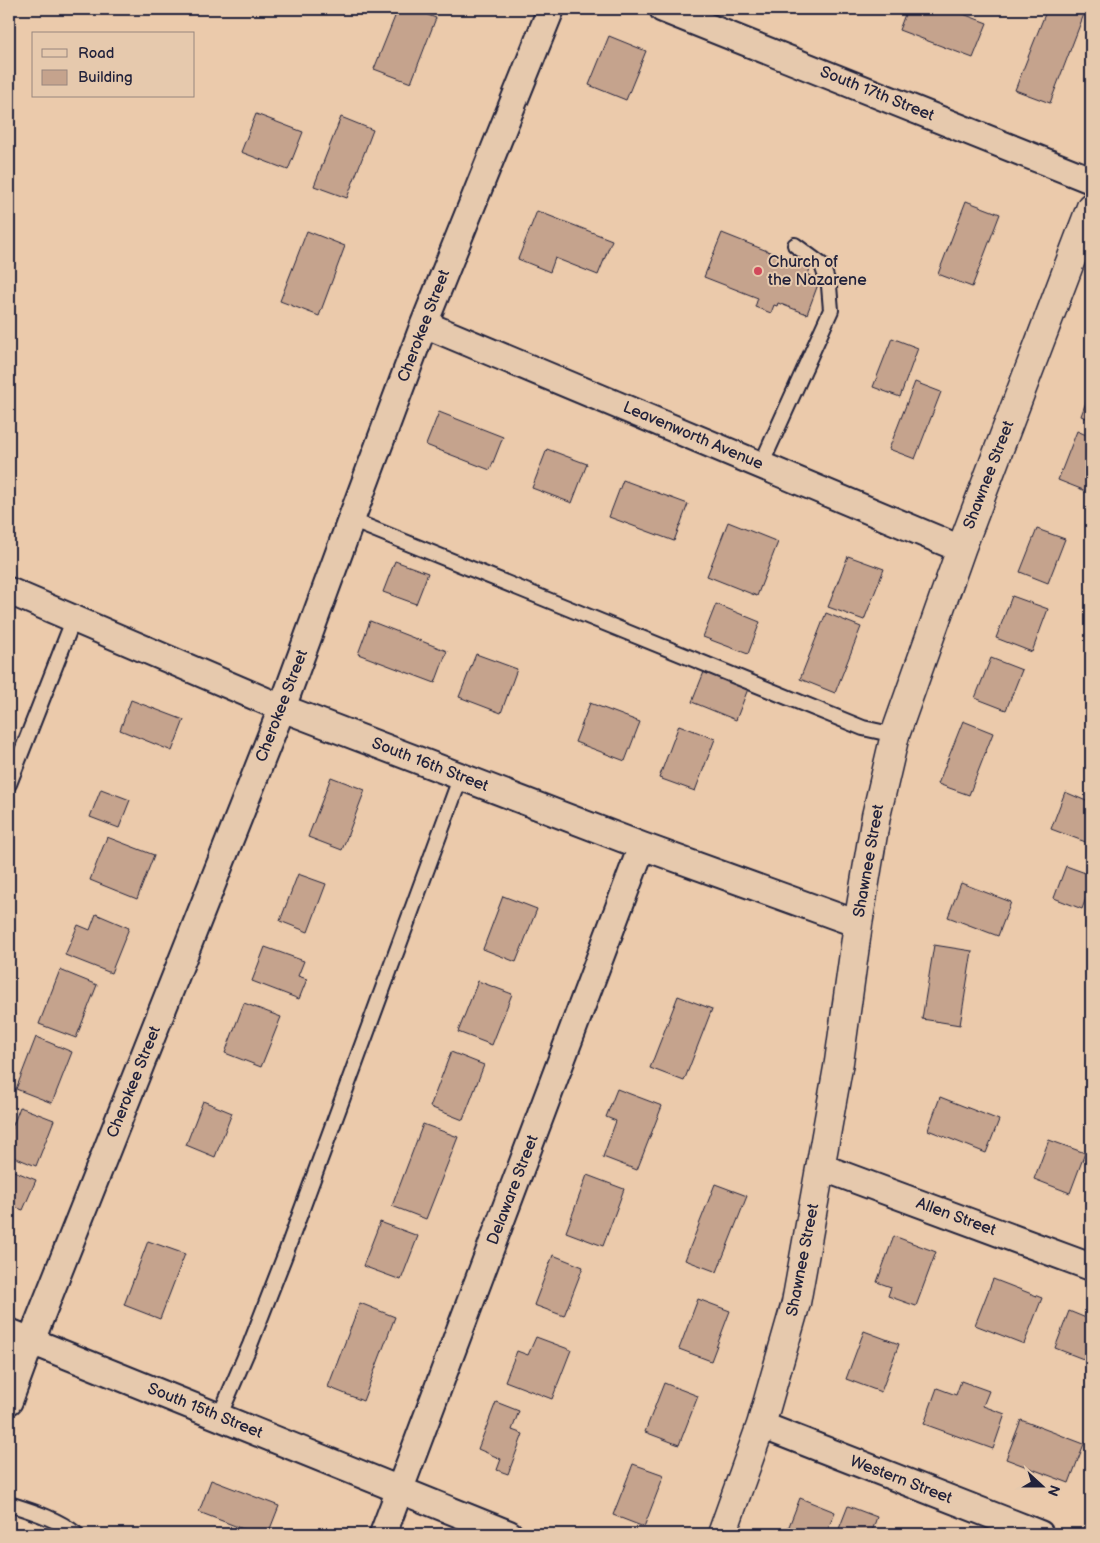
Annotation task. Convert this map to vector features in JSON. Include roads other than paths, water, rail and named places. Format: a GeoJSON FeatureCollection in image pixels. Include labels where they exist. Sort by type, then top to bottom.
{"type":"FeatureCollection","features":[{"type":"Feature","properties":{"kind":"street","name":"Cherokee Street"},"geometry":{"type":"LineString","coordinates":[[9,1401],[20,1336],[282,708],[424,324],[551,9]]}},
{"type":"Feature","properties":{"kind":"street","name":"South 17th Street"},"geometry":{"type":"LineString","coordinates":[[663,9],[1091,180]]}},
{"type":"Feature","properties":{"kind":"street","name":"Shawnee Street"},"geometry":{"type":"LineString","coordinates":[[722,1534],[761,1425],[796,1303],[839,1062],[858,924],[876,816],[895,735],[961,549],[1091,207]]}},
{"type":"Feature","properties":{"kind":"street","name":"Leavenworth Avenue"},"geometry":{"type":"LineString","coordinates":[[424,324],[961,549]]}},
{"type":"Feature","properties":{"kind":"street","name":"South 16th Street"},"geometry":{"type":"LineString","coordinates":[[9,591],[282,708],[642,846],[858,924]]}},
{"type":"Feature","properties":{"kind":"street","name":"Delaware Street"},"geometry":{"type":"LineString","coordinates":[[383,1534],[642,846]]}},
{"type":"Feature","properties":{"kind":"street","name":"Allen Street"},"geometry":{"type":"LineString","coordinates":[[821,1166],[1091,1267]]}},
{"type":"Feature","properties":{"kind":"street","name":"South 15th Street"},"geometry":{"type":"LineString","coordinates":[[20,1336],[509,1534]]}},
{"type":"Feature","properties":{"kind":"street","name":"Western Street"},"geometry":{"type":"LineString","coordinates":[[761,1425],[1040,1534]]}},
{"type":"Feature","properties":{"kind":"lane"},"geometry":{"type":"LineString","coordinates":[[761,465],[832,310],[829,286],[822,265],[795,245]]}},
{"type":"Feature","properties":{"kind":"lane"},"geometry":{"type":"LineString","coordinates":[[351,520],[863,728],[895,735]]}},
{"type":"Feature","properties":{"kind":"lane"},"geometry":{"type":"LineString","coordinates":[[9,784],[74,618]]}},
{"type":"Feature","properties":{"kind":"lane"},"geometry":{"type":"LineString","coordinates":[[219,1417],[250,1345],[285,1255],[461,776]]}},
{"type":"Feature","properties":{"kind":"lane"},"geometry":{"type":"LineString","coordinates":[[9,1504],[68,1528],[76,1534]]}},
{"type":"Feature","properties":{"kind":"place","name":"Church of the Nazarene"},"geometry":{"type":"Point","coordinates":[758,271]}}]}
